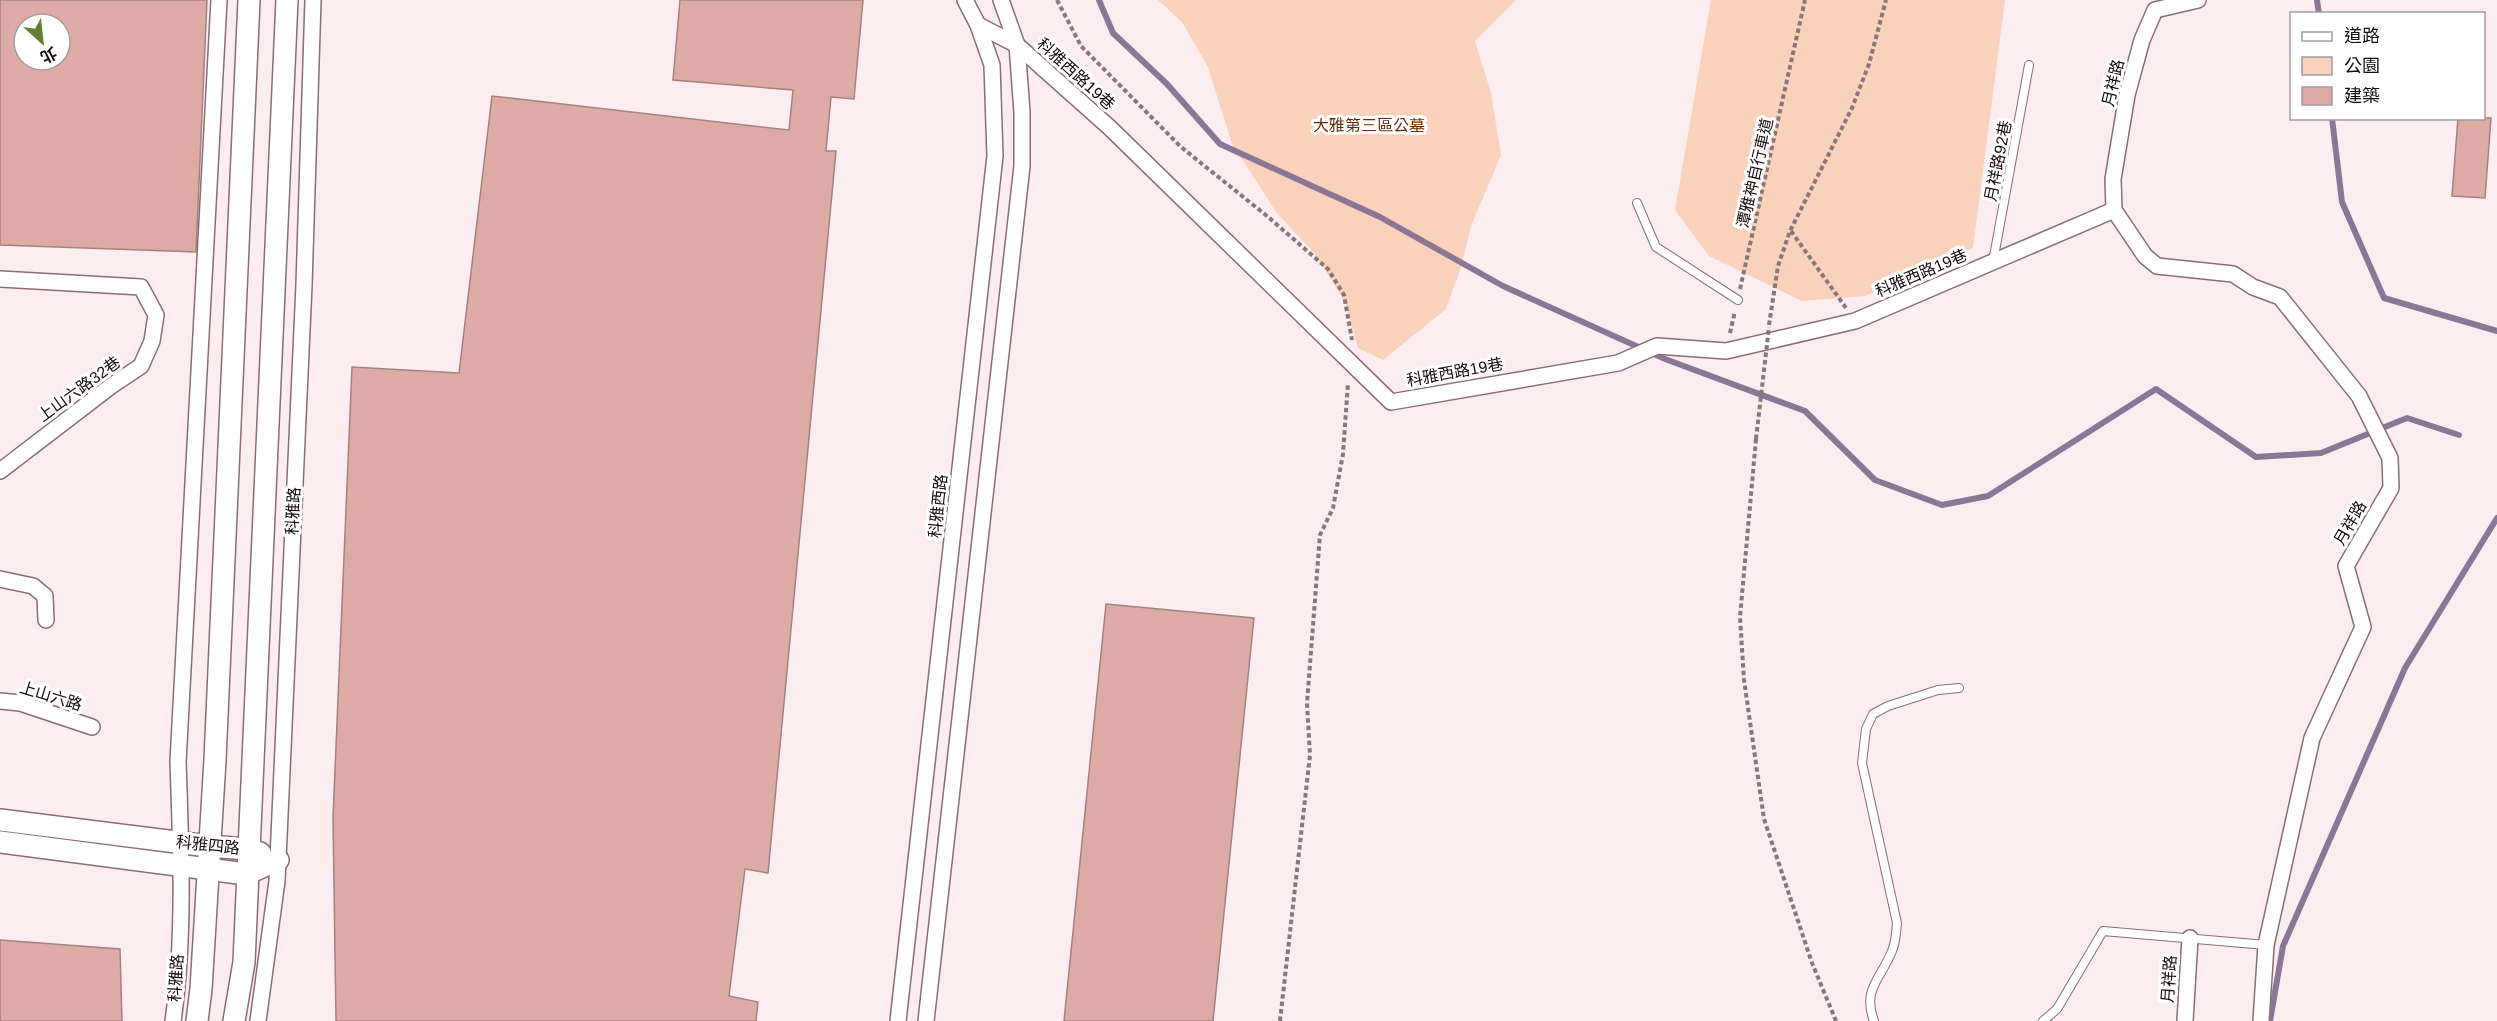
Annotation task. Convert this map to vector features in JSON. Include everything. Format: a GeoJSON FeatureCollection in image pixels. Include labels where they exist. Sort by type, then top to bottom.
{"type":"FeatureCollection","features":[{"type":"Feature","properties":{"kind":"street","name":"科雅路"},"geometry":{"type":"LineString","coordinates":[[173,1021],[177,993],[181,866],[178,762],[219,0]]}},
{"type":"Feature","properties":{"kind":"street","name":"科雅路"},"geometry":{"type":"LineString","coordinates":[[197,1021],[215,760],[249,0]]}},
{"type":"Feature","properties":{"kind":"street","name":"科雅路"},"geometry":{"type":"LineString","coordinates":[[234,1021],[243,962],[287,0]]}},
{"type":"Feature","properties":{"kind":"street","name":"科雅路"},"geometry":{"type":"LineString","coordinates":[[258,1021],[278,860],[304,285],[313,0]]}},
{"type":"Feature","properties":{"kind":"street","name":"科雅西路"},"geometry":{"type":"LineString","coordinates":[[898,1021],[995,156],[992,65],[978,25],[965,0]]}},
{"type":"Feature","properties":{"kind":"street"},"geometry":{"type":"LineString","coordinates":[[926,1021],[1022,166],[1022,112],[1017,45],[1001,0]]}},
{"type":"Feature","properties":{"kind":"street","name":"月祥路"},"geometry":{"type":"LineString","coordinates":[[2198,0],[2155,10],[2142,40],[2127,95],[2113,180],[2114,210],[2145,256],[2157,266],[2233,274],[2253,287],[2280,297],[2359,396],[2390,458],[2391,488],[2346,566],[2363,627],[2312,738],[2266,945],[2261,1021]]}},
{"type":"Feature","properties":{"kind":"street","name":"科雅西路19巷"},"geometry":{"type":"LineString","coordinates":[[978,25],[1017,45],[1109,127],[1391,402],[1618,363],[1657,346],[1726,351],[1855,321],[1994,262]]}},
{"type":"Feature","properties":{"kind":"street"},"geometry":{"type":"LineString","coordinates":[[1994,262],[2114,210]]}},
{"type":"Feature","properties":{"kind":"street","name":"上山六路32巷"},"geometry":{"type":"LineString","coordinates":[[0,279],[141,287],[156,315],[152,341],[141,366],[111,386],[0,471]]}},
{"type":"Feature","properties":{"kind":"street"},"geometry":{"type":"LineString","coordinates":[[0,579],[33,586],[45,596],[46,620]]}},
{"type":"Feature","properties":{"kind":"street","name":"上山六路"},"geometry":{"type":"LineString","coordinates":[[0,701],[20,703],[92,727]]}},
{"type":"Feature","properties":{"kind":"street","name":"科雅四路"},"geometry":{"type":"LineString","coordinates":[[0,820],[247,849],[278,860]]}},
{"type":"Feature","properties":{"kind":"street","name":"科雅四路"},"geometry":{"type":"LineString","coordinates":[[0,843],[135,858],[246,874],[278,860]]}},
{"type":"Feature","properties":{"kind":"street","name":"月祥路"},"geometry":{"type":"LineString","coordinates":[[2185,1021],[2190,938]]}},
{"type":"Feature","properties":{"kind":"lane","name":"月祥路92巷"},"geometry":{"type":"LineString","coordinates":[[1994,262],[2029,65]]}},
{"type":"Feature","properties":{"kind":"lane"},"geometry":{"type":"LineString","coordinates":[[1637,203],[1656,247],[1738,300]]}},
{"type":"Feature","properties":{"kind":"lane"},"geometry":{"type":"LineString","coordinates":[[1874,1021],[1869,1008],[1870,990],[1894,948],[1897,922],[1862,763],[1866,729],[1873,714],[1888,706],[1938,690],[1959,688]]}},
{"type":"Feature","properties":{"kind":"lane"},"geometry":{"type":"LineString","coordinates":[[2043,1021],[2057,1009],[2103,931],[2266,945]]}},
{"type":"Feature","properties":{"kind":"path"},"geometry":{"type":"LineString","coordinates":[[1057,0],[1081,46],[1181,147],[1267,216],[1328,269],[1344,295],[1353,351],[1346,392],[1343,454],[1333,508],[1320,535],[1307,703],[1310,755],[1280,1021]]}},
{"type":"Feature","properties":{"kind":"path","name":"潭雅神自行車道"},"geometry":{"type":"LineString","coordinates":[[1726,351],[1805,0]]}},
{"type":"Feature","properties":{"kind":"path"},"geometry":{"type":"LineString","coordinates":[[1836,1021],[1812,963],[1764,819],[1744,680],[1740,617],[1768,327],[1778,266],[1790,231],[1852,108],[1869,64],[1886,0]]}},
{"type":"Feature","properties":{"kind":"path"},"geometry":{"type":"LineString","coordinates":[[1790,231],[1855,321]]}},
{"type":"Feature","properties":{"kind":"green space","name":"大雅第三區公墓"},"geometry":{"type":"Polygon","coordinates":[[[1158,0],[1516,0],[1475,41],[1491,93],[1501,155],[1471,226],[1462,264],[1446,309],[1383,360],[1358,348],[1345,302],[1315,254],[1276,212],[1232,144],[1208,67],[1182,22],[1158,0]]]}},
{"type":"Feature","properties":{"kind":"green space"},"geometry":{"type":"Polygon","coordinates":[[[1711,0],[2005,0],[1973,248],[1865,296],[1802,301],[1709,256],[1675,210],[1711,0]]]}},
{"type":"Feature","properties":{"kind":"building"},"geometry":{"type":"Polygon","coordinates":[[[0,0],[207,0],[196,252],[0,245],[0,0]]]}},
{"type":"Feature","properties":{"kind":"building"},"geometry":{"type":"Polygon","coordinates":[[[680,0],[863,0],[854,99],[831,97],[826,151],[836,151],[768,873],[745,869],[729,996],[758,1002],[756,1021],[336,1021],[333,818],[352,367],[459,373],[492,96],[789,130],[793,90],[673,80],[680,0]]]}},
{"type":"Feature","properties":{"kind":"building"},"geometry":{"type":"Polygon","coordinates":[[[2491,118],[2485,198],[2452,196],[2458,120],[2491,118]]]}},
{"type":"Feature","properties":{"kind":"building"},"geometry":{"type":"Polygon","coordinates":[[[1106,604],[1254,618],[1213,1021],[1064,1021],[1106,604]]]}},
{"type":"Feature","properties":{"kind":"building"},"geometry":{"type":"Polygon","coordinates":[[[0,940],[120,949],[122,1021],[0,1021],[0,940]]]}},
{"type":"Feature","properties":{"kind":"waterway"},"geometry":{"type":"LineString","coordinates":[[1099,0],[1113,33],[1167,84],[1220,144],[1380,217],[1503,286],[1665,359],[1805,411],[1875,480],[1942,505],[1988,496],[2156,389],[2256,457],[2321,453],[2407,418],[2459,435]]}},
{"type":"Feature","properties":{"kind":"waterway"},"geometry":{"type":"LineString","coordinates":[[2317,0],[2319,12]]}},
{"type":"Feature","properties":{"kind":"waterway"},"geometry":{"type":"LineString","coordinates":[[2332,120],[2342,202],[2384,298],[2497,331]]}},
{"type":"Feature","properties":{"kind":"waterway"},"geometry":{"type":"LineString","coordinates":[[2270,1021],[2283,946],[2405,668],[2497,518]]}}]}
